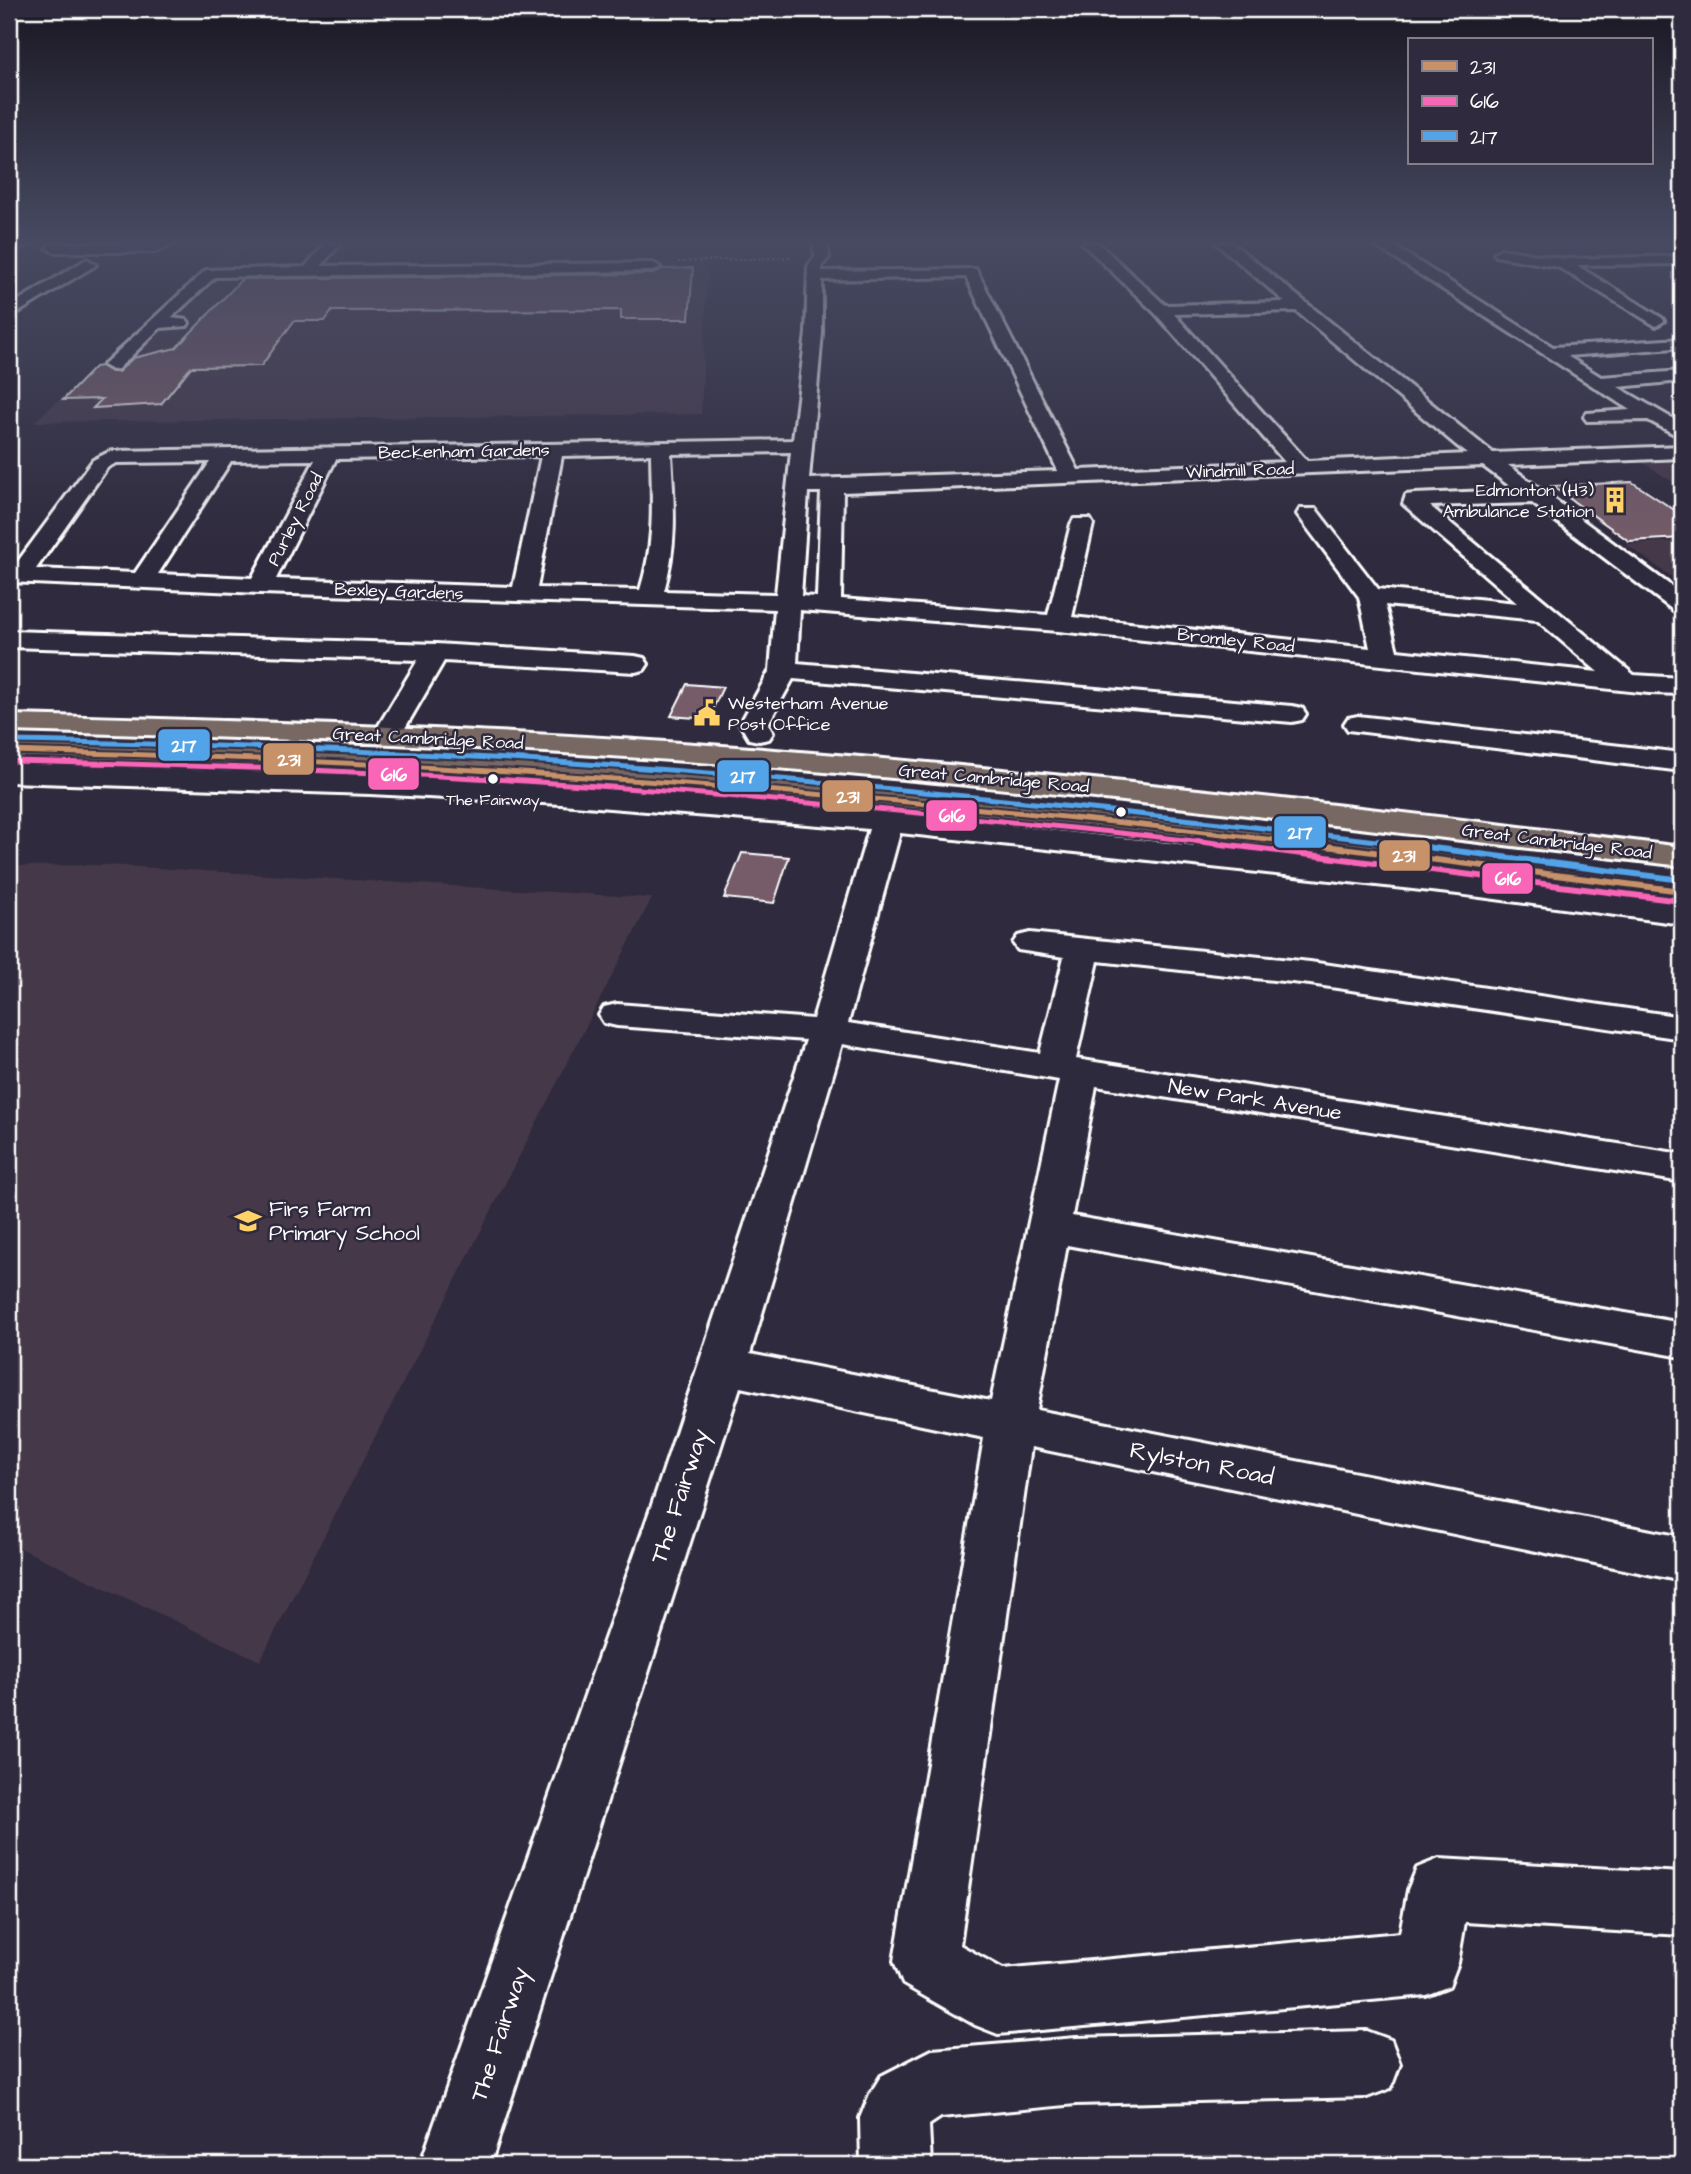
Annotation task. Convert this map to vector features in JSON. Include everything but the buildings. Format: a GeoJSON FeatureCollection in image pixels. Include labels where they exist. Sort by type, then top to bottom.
{"type":"FeatureCollection","features":[{"type":"Feature","properties":{"kind":"highway","name":"Great Cambridge Road"},"geometry":{"type":"LineString","coordinates":[[9,723],[753,745],[1295,808],[1682,857]]}},
{"type":"Feature","properties":{"kind":"highway","name":"Great Cambridge Road"},"geometry":{"type":"LineString","coordinates":[[9,751],[369,763],[734,786],[1161,825],[1682,891]]}},
{"type":"Feature","properties":{"kind":"street"},"geometry":{"type":"LineString","coordinates":[[112,365],[134,344]]}},
{"type":"Feature","properties":{"kind":"street"},"geometry":{"type":"LineString","coordinates":[[753,745],[773,725],[780,708],[779,681],[813,344]]}},
{"type":"Feature","properties":{"kind":"street"},"geometry":{"type":"LineString","coordinates":[[1007,344],[1071,476]]}},
{"type":"Feature","properties":{"kind":"street"},"geometry":{"type":"LineString","coordinates":[[1192,344],[1301,468]]}},
{"type":"Feature","properties":{"kind":"street"},"geometry":{"type":"LineString","coordinates":[[1348,344],[1535,496],[1682,605]]}},
{"type":"Feature","properties":{"kind":"street"},"geometry":{"type":"LineString","coordinates":[[1537,344],[1682,432]]}},
{"type":"Feature","properties":{"kind":"street"},"geometry":{"type":"LineString","coordinates":[[1549,352],[1655,344]]}},
{"type":"Feature","properties":{"kind":"street"},"geometry":{"type":"LineString","coordinates":[[1598,383],[1682,376]]}},
{"type":"Feature","properties":{"kind":"street"},"geometry":{"type":"LineString","coordinates":[[1594,417],[1682,413]]}},
{"type":"Feature","properties":{"kind":"street","name":"Beckenham Gardens"},"geometry":{"type":"LineString","coordinates":[[15,575],[100,464],[111,457],[804,446]]}},
{"type":"Feature","properties":{"kind":"street"},"geometry":{"type":"LineString","coordinates":[[650,598],[662,556],[664,522],[661,448]]}},
{"type":"Feature","properties":{"kind":"street"},"geometry":{"type":"LineString","coordinates":[[524,594],[553,449]]}},
{"type":"Feature","properties":{"kind":"street","name":"Windmill Road"},"geometry":{"type":"LineString","coordinates":[[799,485],[832,486],[1682,452]]}},
{"type":"Feature","properties":{"kind":"street","name":"Purley Road"},"geometry":{"type":"LineString","coordinates":[[260,586],[329,453]]}},
{"type":"Feature","properties":{"kind":"street"},"geometry":{"type":"LineString","coordinates":[[142,580],[225,454]]}},
{"type":"Feature","properties":{"kind":"street"},"geometry":{"type":"LineString","coordinates":[[829,605],[832,486]]}},
{"type":"Feature","properties":{"kind":"street"},"geometry":{"type":"LineString","coordinates":[[1535,496],[1414,500],[1413,504],[1626,682]]}},
{"type":"Feature","properties":{"kind":"street"},"geometry":{"type":"LineString","coordinates":[[1308,514],[1371,596],[1385,655]]}},
{"type":"Feature","properties":{"kind":"street"},"geometry":{"type":"LineString","coordinates":[[1058,622],[1082,524]]}},
{"type":"Feature","properties":{"kind":"street"},"geometry":{"type":"LineString","coordinates":[[793,538],[830,539]]}},
{"type":"Feature","properties":{"kind":"street","name":"Bexley Gardens"},"geometry":{"type":"LineString","coordinates":[[15,575],[260,586],[384,620],[524,594],[789,602]]}},
{"type":"Feature","properties":{"kind":"street"},"geometry":{"type":"LineString","coordinates":[[1371,596],[1545,613]]}},
{"type":"Feature","properties":{"kind":"street","name":"Bromley Road"},"geometry":{"type":"LineString","coordinates":[[789,602],[1058,622],[1626,682],[1682,685]]}},
{"type":"Feature","properties":{"kind":"street"},"geometry":{"type":"LineString","coordinates":[[9,639],[163,640],[384,620],[436,652],[635,664]]}},
{"type":"Feature","properties":{"kind":"street"},"geometry":{"type":"LineString","coordinates":[[387,735],[436,652]]}},
{"type":"Feature","properties":{"kind":"street"},"geometry":{"type":"LineString","coordinates":[[779,681],[1292,714]]}},
{"type":"Feature","properties":{"kind":"street"},"geometry":{"type":"LineString","coordinates":[[1358,724],[1682,762]]}},
{"type":"Feature","properties":{"kind":"street"},"geometry":{"type":"LineString","coordinates":[[9,774],[357,785],[561,795],[887,822],[1458,884],[1682,914]]}},
{"type":"Feature","properties":{"kind":"street","name":"The Fairway"},"geometry":{"type":"LineString","coordinates":[[455,2165],[722,1366],[828,1031],[887,822]]}},
{"type":"Feature","properties":{"kind":"street"},"geometry":{"type":"LineString","coordinates":[[1030,943],[1310,973],[1682,1028]]}},
{"type":"Feature","properties":{"kind":"street"},"geometry":{"type":"LineString","coordinates":[[1083,950],[1050,1227],[1010,1424],[926,1961],[998,2002],[1426,1963],[1439,1890],[1682,1904]]}},
{"type":"Feature","properties":{"kind":"street","name":"New Park Avenue"},"geometry":{"type":"LineString","coordinates":[[617,1014],[828,1031],[1682,1168]]}},
{"type":"Feature","properties":{"kind":"street"},"geometry":{"type":"LineString","coordinates":[[1050,1227],[1682,1340]]}},
{"type":"Feature","properties":{"kind":"street","name":"Rylston Road"},"geometry":{"type":"LineString","coordinates":[[722,1366],[1682,1559]]}},
{"type":"Feature","properties":{"kind":"street"},"geometry":{"type":"LineString","coordinates":[[896,2165],[894,2118],[905,2100],[932,2084],[1076,2071],[1367,2064]]}},
{"type":"Feature","properties":{"kind":"shaded area"},"geometry":{"type":"Polygon","coordinates":[[[121,344],[704,344],[701,414],[34,422],[121,344]]]}},
{"type":"Feature","properties":{"kind":"shaded area"},"geometry":{"type":"Polygon","coordinates":[[[1682,457],[1682,488],[1639,460],[1682,457]]]}},
{"type":"Feature","properties":{"kind":"shaded area"},"geometry":{"type":"Polygon","coordinates":[[[1682,541],[1682,584],[1625,544],[1682,541]]]}},
{"type":"Feature","properties":{"kind":"shaded area","name":"Firs Farm Primary School"},"geometry":{"type":"Polygon","coordinates":[[[106,865],[652,898],[260,1661],[9,1543],[9,866],[106,865]]]}},
{"type":"Feature","properties":{"kind":"transit line","name":"217"},"geometry":{"type":"LineString","coordinates":[[9,741],[460,756],[814,782],[1248,826],[1682,880]]}},
{"type":"Feature","properties":{"kind":"transit line","name":"231"},"geometry":{"type":"LineString","coordinates":[[9,751],[395,764],[814,793],[1248,837],[1682,891]]}},
{"type":"Feature","properties":{"kind":"transit line","name":"616"},"geometry":{"type":"LineString","coordinates":[[9,761],[459,777],[813,803],[1247,847],[1681,901]]}},
{"type":"Feature","properties":{"kind":"place","name":"Edmonton (H3) Ambulance Station"},"geometry":{"type":"Point","coordinates":[1615,500]}},
{"type":"Feature","properties":{"kind":"place","name":"Westerham Avenue Post Office"},"geometry":{"type":"Point","coordinates":[707,713]}},
{"type":"Feature","properties":{"kind":"place","name":"The Fairway"},"geometry":{"type":"Point","coordinates":[493,779]}},
{"type":"Feature","properties":{"kind":"place","name":"Firs Farm Primary School"},"geometry":{"type":"Point","coordinates":[248,1221]}}]}
